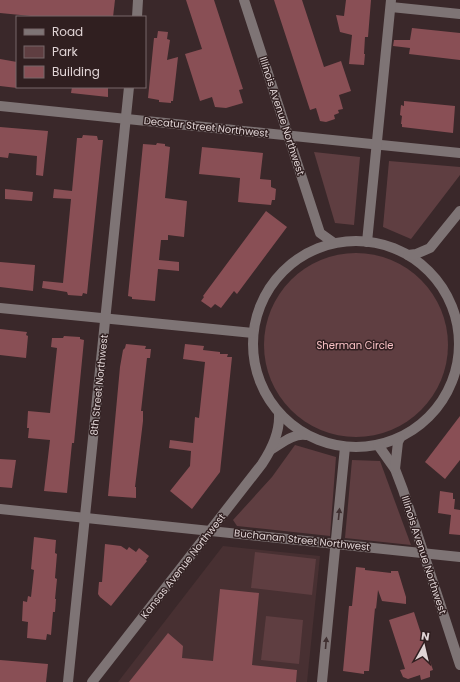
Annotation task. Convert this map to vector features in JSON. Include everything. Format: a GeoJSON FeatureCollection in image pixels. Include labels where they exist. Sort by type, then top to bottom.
{"type":"FeatureCollection","features":[{"type":"Feature","properties":{"kind":"street"},"geometry":{"type":"LineString","coordinates":[[137,16],[138,0]]}},
{"type":"Feature","properties":{"kind":"street","name":"Illinois Avenue Northwest"},"geometry":{"type":"LineString","coordinates":[[244,0],[320,233]]}},
{"type":"Feature","properties":{"kind":"street"},"geometry":{"type":"LineString","coordinates":[[367,242],[391,4],[460,14]]}},
{"type":"Feature","properties":{"kind":"street","name":"8th Street Northwest"},"geometry":{"type":"LineString","coordinates":[[68,682],[129,88]]}},
{"type":"Feature","properties":{"kind":"street","name":"Decatur Street Northwest"},"geometry":{"type":"LineString","coordinates":[[0,106],[460,153]]}},
{"type":"Feature","properties":{"kind":"street"},"geometry":{"type":"LineString","coordinates":[[408,255],[416,254],[429,249],[460,211]]}},
{"type":"Feature","properties":{"kind":"street"},"geometry":{"type":"LineString","coordinates":[[314,250],[320,233],[334,243]]}},
{"type":"Feature","properties":{"kind":"street"},"geometry":{"type":"LineString","coordinates":[[352,241],[367,242],[391,247],[408,255],[429,271],[441,285],[453,307],[459,335],[459,355],[454,377],[441,403],[422,424],[400,438],[378,445],[358,448],[328,444],[306,435],[279,414],[264,393],[256,374],[252,352],[253,333],[259,308],[275,280],[295,260],[314,250],[334,243],[352,241]]}},
{"type":"Feature","properties":{"kind":"street"},"geometry":{"type":"LineString","coordinates":[[429,249],[427,262],[429,271]]}},
{"type":"Feature","properties":{"kind":"street"},"geometry":{"type":"LineString","coordinates":[[0,308],[253,333]]}},
{"type":"Feature","properties":{"kind":"street","name":"Kansas Avenue Northwest"},"geometry":{"type":"LineString","coordinates":[[92,682],[272,449],[278,433],[279,414]]}},
{"type":"Feature","properties":{"kind":"street","name":"Kansas Avenue Northwest"},"geometry":{"type":"LineString","coordinates":[[272,449],[301,434],[306,435]]}},
{"type":"Feature","properties":{"kind":"street","name":"Illinois Avenue Northwest"},"geometry":{"type":"LineString","coordinates":[[395,469],[398,442],[400,438]]}},
{"type":"Feature","properties":{"kind":"street","name":"Illinois Avenue Northwest"},"geometry":{"type":"LineString","coordinates":[[378,445],[395,469],[460,665]]}},
{"type":"Feature","properties":{"kind":"street"},"geometry":{"type":"LineString","coordinates":[[322,682],[345,447]]}},
{"type":"Feature","properties":{"kind":"street","name":"Buchanan Street Northwest"},"geometry":{"type":"LineString","coordinates":[[0,509],[85,519],[460,556]]}},
{"type":"Feature","properties":{"kind":"shaded area"},"geometry":{"type":"Polygon","coordinates":[[[223,546],[320,556],[307,682],[118,682],[223,546]]]}},
{"type":"Feature","properties":{"kind":"green space"},"geometry":{"type":"Polygon","coordinates":[[[314,152],[360,157],[354,225],[335,223],[314,152]]]}},
{"type":"Feature","properties":{"kind":"green space"},"geometry":{"type":"Polygon","coordinates":[[[389,161],[460,167],[460,175],[411,239],[383,227],[389,161]]]}},
{"type":"Feature","properties":{"kind":"green space","name":"Sherman Circle"},"geometry":{"type":"Polygon","coordinates":[[[356,253],[374,255],[391,260],[407,269],[421,280],[432,294],[441,310],[446,327],[448,345],[446,363],[441,380],[432,396],[421,410],[407,421],[391,430],[374,435],[356,437],[338,435],[321,430],[305,421],[291,410],[280,396],[271,380],[266,363],[264,345],[266,327],[271,310],[280,294],[291,280],[305,269],[321,260],[338,255],[356,253]]]}},
{"type":"Feature","properties":{"kind":"green space"},"geometry":{"type":"Polygon","coordinates":[[[295,445],[336,457],[330,536],[237,526],[233,520],[272,477],[295,445]]]}},
{"type":"Feature","properties":{"kind":"green space"},"geometry":{"type":"Polygon","coordinates":[[[352,460],[380,461],[411,545],[345,538],[352,460]]]}},
{"type":"Feature","properties":{"kind":"green space"},"geometry":{"type":"Polygon","coordinates":[[[255,552],[316,559],[312,595],[251,588],[255,552]]]}},
{"type":"Feature","properties":{"kind":"green space"},"geometry":{"type":"Polygon","coordinates":[[[266,616],[303,620],[299,664],[261,660],[266,616]]]}},
{"type":"Feature","properties":{"kind":"building"},"geometry":{"type":"Polygon","coordinates":[[[0,0],[115,0],[113,16],[31,16],[0,13],[0,0]]]}},
{"type":"Feature","properties":{"kind":"building"},"geometry":{"type":"Polygon","coordinates":[[[186,0],[214,0],[243,89],[239,90],[243,103],[226,108],[215,107],[212,97],[200,101],[185,54],[202,49],[186,0]]]}},
{"type":"Feature","properties":{"kind":"building"},"geometry":{"type":"Polygon","coordinates":[[[274,0],[302,0],[324,67],[341,61],[351,91],[339,95],[343,109],[338,110],[339,113],[334,115],[335,119],[326,122],[320,121],[316,108],[310,110],[274,0]]]}},
{"type":"Feature","properties":{"kind":"building"},"geometry":{"type":"Polygon","coordinates":[[[346,0],[371,0],[368,37],[365,37],[364,65],[349,64],[352,35],[340,32],[336,15],[344,16],[346,0]]]}},
{"type":"Feature","properties":{"kind":"building"},"geometry":{"type":"Polygon","coordinates":[[[412,28],[460,33],[460,60],[409,54],[410,48],[393,46],[394,40],[410,40],[412,28]]]}},
{"type":"Feature","properties":{"kind":"building"},"geometry":{"type":"Polygon","coordinates":[[[158,31],[168,32],[167,39],[170,40],[167,60],[178,57],[173,101],[171,101],[171,103],[159,102],[159,100],[148,98],[154,38],[157,38],[158,31]]]}},
{"type":"Feature","properties":{"kind":"building"},"geometry":{"type":"Polygon","coordinates":[[[0,59],[16,62],[16,88],[0,86],[0,59]]]}},
{"type":"Feature","properties":{"kind":"building"},"geometry":{"type":"Polygon","coordinates":[[[72,88],[108,88],[108,97],[71,93],[72,88]]]}},
{"type":"Feature","properties":{"kind":"building"},"geometry":{"type":"Polygon","coordinates":[[[404,101],[455,106],[453,133],[402,127],[402,116],[400,115],[401,105],[404,106],[404,101]]]}},
{"type":"Feature","properties":{"kind":"building"},"geometry":{"type":"Polygon","coordinates":[[[0,127],[48,131],[43,176],[36,175],[37,156],[9,153],[8,158],[0,157],[0,127]]]}},
{"type":"Feature","properties":{"kind":"building"},"geometry":{"type":"Polygon","coordinates":[[[83,135],[97,136],[98,140],[103,140],[87,294],[83,293],[82,296],[68,295],[67,292],[42,288],[43,281],[63,283],[71,199],[53,198],[54,189],[72,191],[77,138],[82,138],[83,135]]]}},
{"type":"Feature","properties":{"kind":"building"},"geometry":{"type":"Polygon","coordinates":[[[157,143],[165,144],[165,146],[170,147],[165,198],[187,201],[184,237],[168,235],[168,240],[161,240],[159,260],[179,262],[179,271],[158,269],[155,301],[132,299],[132,297],[128,296],[143,144],[156,145],[157,143]]]}},
{"type":"Feature","properties":{"kind":"building"},"geometry":{"type":"Polygon","coordinates":[[[202,147],[263,153],[260,179],[271,180],[271,187],[276,189],[275,200],[272,200],[271,205],[238,202],[240,178],[199,174],[202,147]]]}},
{"type":"Feature","properties":{"kind":"building"},"geometry":{"type":"Polygon","coordinates":[[[5,189],[33,192],[32,201],[5,199],[5,189]]]}},
{"type":"Feature","properties":{"kind":"building"},"geometry":{"type":"Polygon","coordinates":[[[266,211],[287,227],[237,294],[234,291],[221,308],[215,304],[211,308],[201,301],[204,297],[203,296],[266,211]]]}},
{"type":"Feature","properties":{"kind":"building"},"geometry":{"type":"Polygon","coordinates":[[[0,262],[35,265],[33,291],[0,287],[0,262]]]}},
{"type":"Feature","properties":{"kind":"building"},"geometry":{"type":"Polygon","coordinates":[[[0,329],[27,332],[26,358],[0,355],[0,329]]]}},
{"type":"Feature","properties":{"kind":"building"},"geometry":{"type":"Polygon","coordinates":[[[64,336],[80,337],[80,339],[84,340],[74,443],[72,443],[67,493],[44,491],[50,440],[28,438],[29,428],[27,428],[28,411],[50,413],[57,348],[51,347],[52,338],[63,338],[64,336]]]}},
{"type":"Feature","properties":{"kind":"building"},"geometry":{"type":"Polygon","coordinates":[[[126,344],[146,346],[145,349],[151,349],[150,358],[147,358],[141,411],[143,411],[143,421],[135,487],[136,498],[108,496],[120,367],[123,350],[126,344]]]}},
{"type":"Feature","properties":{"kind":"building"},"geometry":{"type":"Polygon","coordinates":[[[185,344],[204,346],[203,350],[220,352],[220,354],[228,354],[227,357],[232,357],[220,472],[192,509],[170,491],[190,466],[191,451],[169,448],[170,440],[193,443],[195,417],[199,418],[205,362],[183,359],[185,344]]]}},
{"type":"Feature","properties":{"kind":"building"},"geometry":{"type":"Polygon","coordinates":[[[460,416],[460,460],[445,479],[425,462],[460,416]]]}},
{"type":"Feature","properties":{"kind":"building"},"geometry":{"type":"Polygon","coordinates":[[[0,459],[16,460],[12,488],[0,487],[0,459]]]}},
{"type":"Feature","properties":{"kind":"building"},"geometry":{"type":"Polygon","coordinates":[[[440,491],[453,493],[453,499],[455,499],[454,509],[460,510],[460,535],[449,534],[451,515],[438,513],[440,491]]]}},
{"type":"Feature","properties":{"kind":"building"},"geometry":{"type":"Polygon","coordinates":[[[34,537],[56,540],[55,553],[57,554],[55,578],[57,579],[55,612],[53,612],[51,635],[47,634],[46,640],[27,638],[28,622],[22,621],[23,601],[27,602],[28,596],[31,597],[34,570],[31,569],[34,537]]]}},
{"type":"Feature","properties":{"kind":"building"},"geometry":{"type":"Polygon","coordinates":[[[105,544],[121,546],[127,550],[129,547],[136,552],[139,548],[149,556],[146,560],[147,561],[111,606],[98,594],[99,582],[102,582],[105,544]]]}},
{"type":"Feature","properties":{"kind":"building"},"geometry":{"type":"Polygon","coordinates":[[[356,567],[365,568],[365,570],[391,573],[391,571],[398,571],[406,597],[406,604],[382,601],[378,590],[369,671],[364,671],[364,674],[343,671],[349,606],[352,606],[356,567]]]}},
{"type":"Feature","properties":{"kind":"building"},"geometry":{"type":"Polygon","coordinates":[[[220,589],[259,593],[252,665],[297,670],[296,682],[129,682],[168,633],[183,646],[182,658],[213,661],[220,589]]]}},
{"type":"Feature","properties":{"kind":"building"},"geometry":{"type":"Polygon","coordinates":[[[414,612],[433,670],[430,671],[430,677],[421,680],[420,675],[408,679],[403,677],[400,670],[405,669],[389,620],[414,612]]]}},
{"type":"Feature","properties":{"kind":"building"},"geometry":{"type":"Polygon","coordinates":[[[0,660],[48,664],[46,682],[0,682],[0,660]]]}}]}
